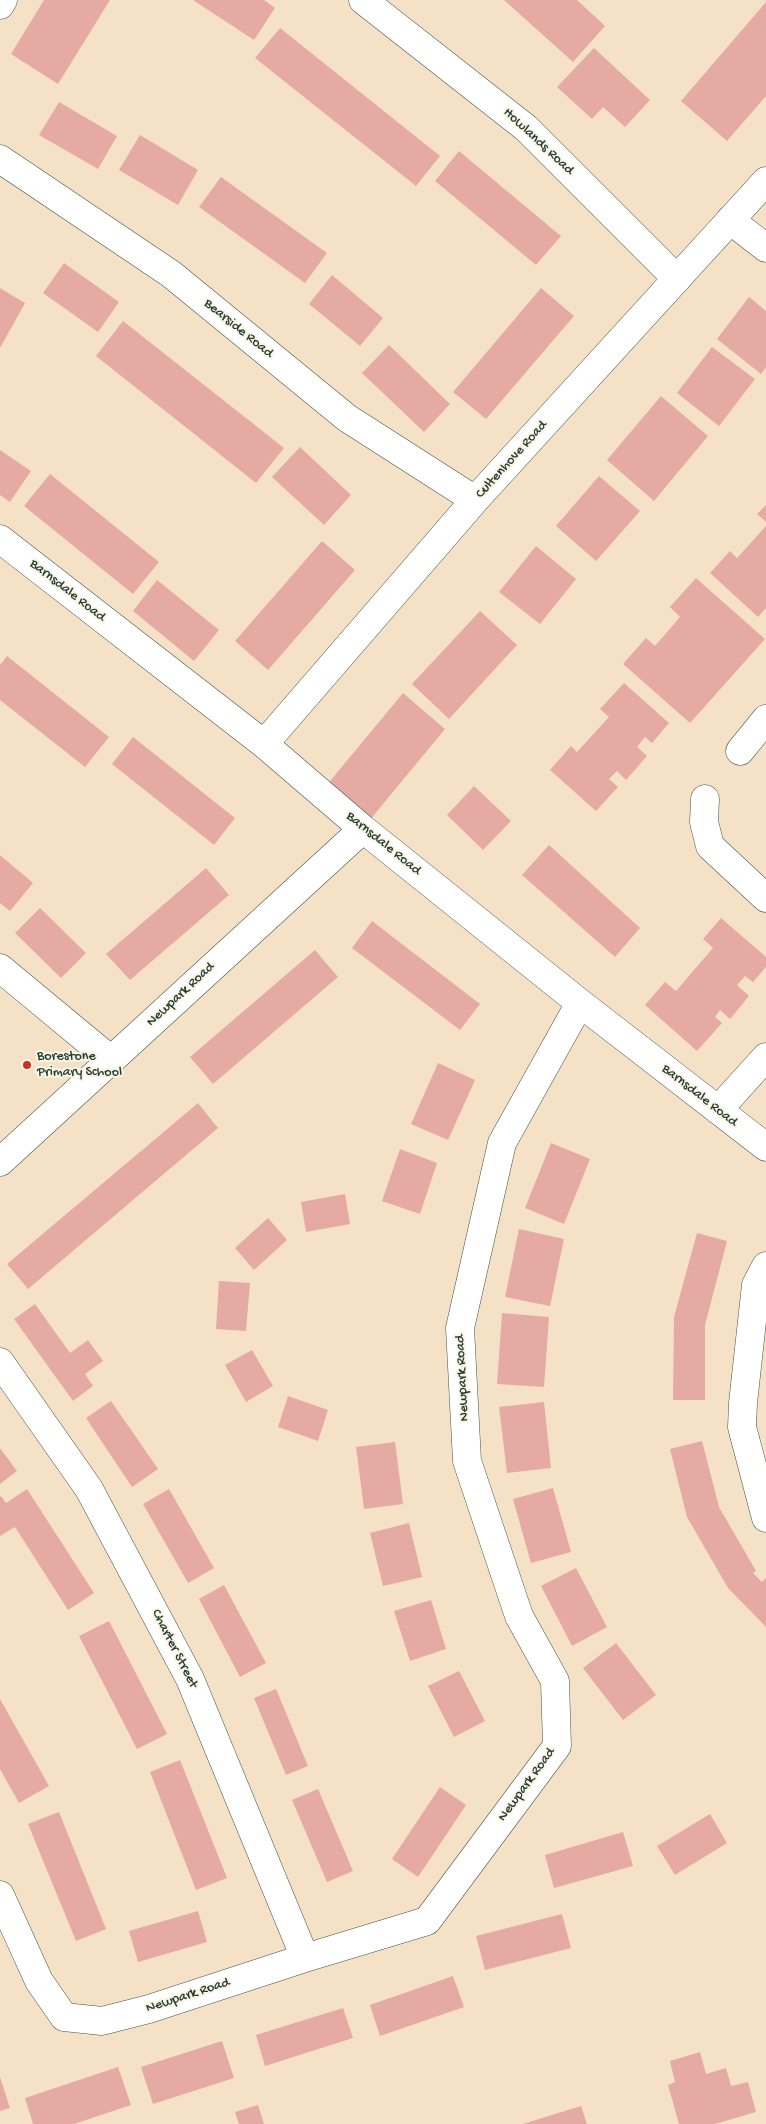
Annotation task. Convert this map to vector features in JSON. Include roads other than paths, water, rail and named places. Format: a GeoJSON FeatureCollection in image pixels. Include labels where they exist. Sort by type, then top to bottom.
{"type":"FeatureCollection","features":[{"type":"Feature","properties":{"kind":"street"},"geometry":{"type":"LineString","coordinates":[[0,5],[3,0]]}},
{"type":"Feature","properties":{"kind":"street","name":"Howlands Road"},"geometry":{"type":"LineString","coordinates":[[363,0],[526,128],[678,279]]}},
{"type":"Feature","properties":{"kind":"street","name":"Bearside Road"},"geometry":{"type":"LineString","coordinates":[[3,169],[171,274],[347,418],[476,500]]}},
{"type":"Feature","properties":{"kind":"street","name":"Cultenhove Road"},"geometry":{"type":"LineString","coordinates":[[264,744],[476,500],[766,181]]}},
{"type":"Feature","properties":{"kind":"street"},"geometry":{"type":"LineString","coordinates":[[730,220],[766,248]]}},
{"type":"Feature","properties":{"kind":"street","name":"Barnsdale Road"},"geometry":{"type":"LineString","coordinates":[[0,539],[264,744],[363,829],[580,1003],[766,1148]]}},
{"type":"Feature","properties":{"kind":"street"},"geometry":{"type":"LineString","coordinates":[[740,751],[766,719]]}},
{"type":"Feature","properties":{"kind":"street"},"geometry":{"type":"LineString","coordinates":[[705,799],[704,822],[710,846],[766,898]]}},
{"type":"Feature","properties":{"kind":"street","name":"Newpark Road"},"geometry":{"type":"LineString","coordinates":[[0,1162],[363,829]]}},
{"type":"Feature","properties":{"kind":"street"},"geometry":{"type":"LineString","coordinates":[[0,968],[111,1060]]}},
{"type":"Feature","properties":{"kind":"street","name":"Newpark Road"},"geometry":{"type":"LineString","coordinates":[[0,1896],[39,1981],[64,2017],[102,2021],[149,2009],[305,1958],[427,1921],[557,1746],[555,1681],[519,1616],[467,1461],[460,1328],[502,1143],[580,1003]]}},
{"type":"Feature","properties":{"kind":"street"},"geometry":{"type":"LineString","coordinates":[[718,1110],[766,1057]]}},
{"type":"Feature","properties":{"kind":"street"},"geometry":{"type":"LineString","coordinates":[[766,1266],[756,1285],[755,1401],[742,1427],[766,1518]]}},
{"type":"Feature","properties":{"kind":"street","name":"Charter Street"},"geometry":{"type":"LineString","coordinates":[[0,1362],[89,1489],[190,1679],[305,1958]]}},
{"type":"Feature","properties":{"kind":"place","name":"Borestone Primary School"},"geometry":{"type":"Point","coordinates":[27,1065]}}]}
